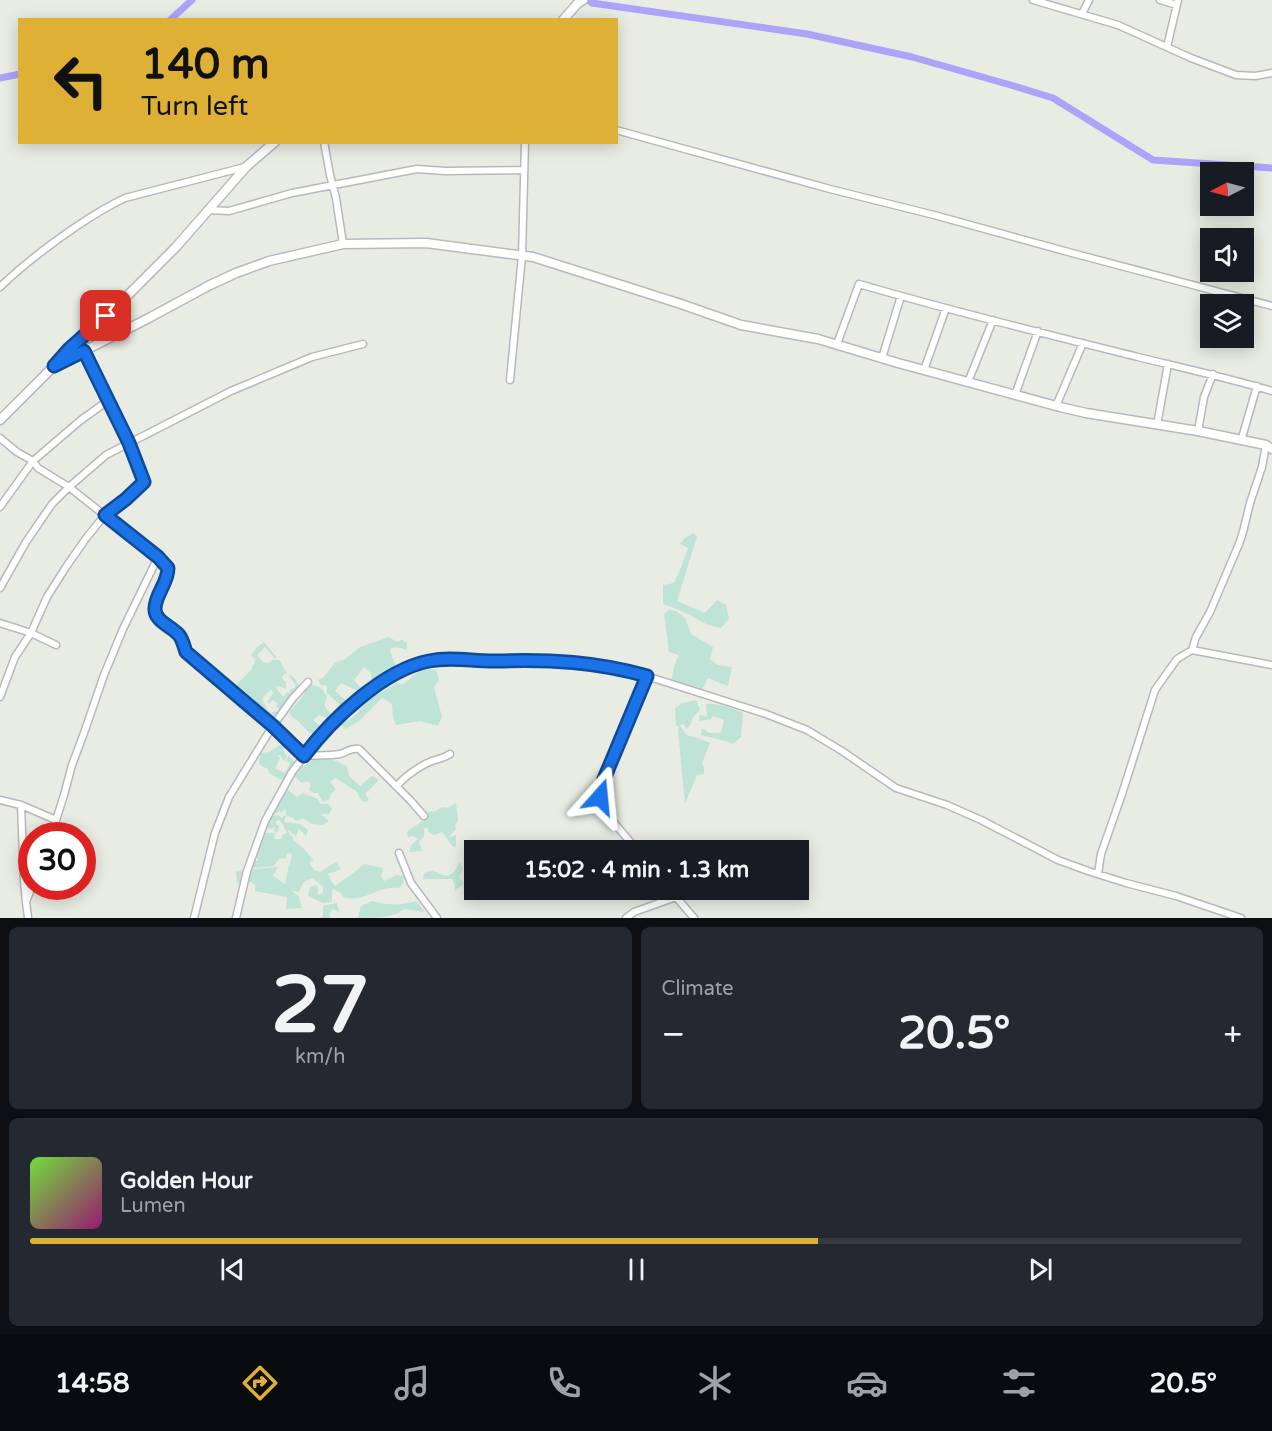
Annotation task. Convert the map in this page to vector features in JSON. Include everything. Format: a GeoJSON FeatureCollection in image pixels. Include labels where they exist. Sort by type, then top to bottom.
{"type":"FeatureCollection","features":[{"type":"Feature","properties":{"kind":"main road"},"geometry":{"type":"LineString","coordinates":[[565,18],[580,2]]}},
{"type":"Feature","properties":{"kind":"main road"},"geometry":{"type":"LineString","coordinates":[[0,420],[69,349],[117,306],[176,247],[246,167],[273,144]]}},
{"type":"Feature","properties":{"kind":"main road"},"geometry":{"type":"LineString","coordinates":[[54,366],[236,273],[269,261],[343,244],[426,243],[545,261],[741,325],[808,336],[1056,406],[1198,431],[1269,447]]}},
{"type":"Feature","properties":{"kind":"street"},"geometry":{"type":"LineString","coordinates":[[1032,0],[1119,26],[1222,71],[1236,75],[1255,76],[1272,73]]}},
{"type":"Feature","properties":{"kind":"street"},"geometry":{"type":"LineString","coordinates":[[1082,14],[1089,0]]}},
{"type":"Feature","properties":{"kind":"street"},"geometry":{"type":"LineString","coordinates":[[1160,0],[1177,2],[1167,47]]}},
{"type":"Feature","properties":{"kind":"street"},"geometry":{"type":"LineString","coordinates":[[618,131],[1272,306]]}},
{"type":"Feature","properties":{"kind":"street"},"geometry":{"type":"LineString","coordinates":[[324,144],[343,244]]}},
{"type":"Feature","properties":{"kind":"street"},"geometry":{"type":"LineString","coordinates":[[510,380],[522,256],[525,144]]}},
{"type":"Feature","properties":{"kind":"street"},"geometry":{"type":"LineString","coordinates":[[0,287],[46,246],[102,209],[125,198],[246,167]]}},
{"type":"Feature","properties":{"kind":"street"},"geometry":{"type":"LineString","coordinates":[[207,210],[229,211],[292,193],[417,169],[524,170]]}},
{"type":"Feature","properties":{"kind":"street"},"geometry":{"type":"LineString","coordinates":[[837,344],[859,284],[1272,391]]}},
{"type":"Feature","properties":{"kind":"street"},"geometry":{"type":"LineString","coordinates":[[882,358],[902,296]]}},
{"type":"Feature","properties":{"kind":"street"},"geometry":{"type":"LineString","coordinates":[[924,370],[946,308]]}},
{"type":"Feature","properties":{"kind":"street"},"geometry":{"type":"LineString","coordinates":[[968,382],[993,320]]}},
{"type":"Feature","properties":{"kind":"street"},"geometry":{"type":"LineString","coordinates":[[1015,395],[1038,331]]}},
{"type":"Feature","properties":{"kind":"street"},"geometry":{"type":"LineString","coordinates":[[1056,406],[1083,343]]}},
{"type":"Feature","properties":{"kind":"street"},"geometry":{"type":"LineString","coordinates":[[0,588],[26,542],[52,504],[106,454],[231,391],[312,357],[363,344]]}},
{"type":"Feature","properties":{"kind":"street"},"geometry":{"type":"LineString","coordinates":[[0,698],[15,657],[31,633],[56,583],[105,515],[144,482],[129,443],[84,351]]}},
{"type":"Feature","properties":{"kind":"street"},"geometry":{"type":"LineString","coordinates":[[1157,425],[1168,364]]}},
{"type":"Feature","properties":{"kind":"street"},"geometry":{"type":"LineString","coordinates":[[1198,431],[1204,397],[1213,374]]}},
{"type":"Feature","properties":{"kind":"street"},"geometry":{"type":"LineString","coordinates":[[1241,441],[1257,386]]}},
{"type":"Feature","properties":{"kind":"street"},"geometry":{"type":"LineString","coordinates":[[0,507],[33,461],[81,420],[109,400]]}},
{"type":"Feature","properties":{"kind":"street"},"geometry":{"type":"LineString","coordinates":[[0,438],[46,473],[69,486],[158,557],[168,568],[167,581],[156,604],[155,612],[157,617],[179,635],[190,656],[273,726],[304,756],[343,753],[350,749],[359,749],[424,816]]}},
{"type":"Feature","properties":{"kind":"street"},"geometry":{"type":"LineString","coordinates":[[1192,650],[1243,532],[1269,447]]}},
{"type":"Feature","properties":{"kind":"street"},"geometry":{"type":"LineString","coordinates":[[0,800],[21,805],[56,820],[72,765],[104,675],[123,629],[158,557]]}},
{"type":"Feature","properties":{"kind":"street"},"geometry":{"type":"LineString","coordinates":[[0,622],[56,645]]}},
{"type":"Feature","properties":{"kind":"street"},"geometry":{"type":"LineString","coordinates":[[1098,874],[1101,854],[1155,690],[1177,659],[1192,650],[1272,665]]}},
{"type":"Feature","properties":{"kind":"street"},"geometry":{"type":"LineString","coordinates":[[236,918],[247,871],[265,820],[292,772],[329,726],[390,676],[428,661],[458,659],[559,660],[610,667],[647,676],[766,714],[807,730],[896,788],[947,805],[981,820],[1058,860],[1241,918]]}},
{"type":"Feature","properties":{"kind":"street"},"geometry":{"type":"LineString","coordinates":[[628,840],[604,812],[599,802],[604,779],[647,676]]}},
{"type":"Feature","properties":{"kind":"street"},"geometry":{"type":"LineString","coordinates":[[194,918],[215,833],[229,797],[273,726],[293,698],[309,682]]}},
{"type":"Feature","properties":{"kind":"street"},"geometry":{"type":"LineString","coordinates":[[397,786],[405,777],[430,762],[450,754]]}},
{"type":"Feature","properties":{"kind":"street"},"geometry":{"type":"LineString","coordinates":[[21,805],[28,918]]}},
{"type":"Feature","properties":{"kind":"street"},"geometry":{"type":"LineString","coordinates":[[399,853],[411,884],[436,918]]}},
{"type":"Feature","properties":{"kind":"street"},"geometry":{"type":"LineString","coordinates":[[627,918],[634,912],[668,900]]}},
{"type":"Feature","properties":{"kind":"street"},"geometry":{"type":"LineString","coordinates":[[679,900],[694,918]]}},
{"type":"Feature","properties":{"kind":"shaded area"},"geometry":{"type":"Polygon","coordinates":[[[694,533],[697,537],[677,601],[705,613],[717,600],[726,605],[729,619],[721,628],[708,625],[663,604],[663,585],[674,583],[688,548],[680,544],[694,533]]]}},
{"type":"Feature","properties":{"kind":"shaded area"},"geometry":{"type":"Polygon","coordinates":[[[669,610],[676,611],[685,618],[691,634],[713,647],[710,659],[718,665],[732,667],[728,686],[708,678],[700,693],[671,683],[679,655],[669,652],[664,614],[669,610]]]}},
{"type":"Feature","properties":{"kind":"shaded area"},"geometry":{"type":"Polygon","coordinates":[[[389,637],[397,642],[402,640],[407,643],[407,650],[396,647],[390,649],[399,672],[372,689],[367,683],[372,682],[371,673],[364,667],[354,680],[368,692],[362,693],[341,683],[335,691],[350,704],[347,711],[327,693],[327,686],[321,685],[318,680],[324,677],[335,663],[345,659],[360,647],[389,637]]]}},
{"type":"Feature","properties":{"kind":"shaded area"},"geometry":{"type":"Polygon","coordinates":[[[264,642],[277,658],[265,647],[257,655],[263,662],[279,660],[287,673],[282,678],[286,683],[286,689],[275,687],[283,697],[288,692],[290,693],[290,689],[295,688],[296,685],[289,674],[301,688],[282,711],[276,707],[277,703],[273,700],[268,704],[273,693],[271,689],[264,696],[262,701],[271,713],[275,711],[283,714],[269,726],[234,687],[251,670],[256,659],[251,656],[264,642]]]}},
{"type":"Feature","properties":{"kind":"shaded area"},"geometry":{"type":"Polygon","coordinates":[[[429,669],[436,670],[439,680],[434,687],[442,717],[438,726],[420,721],[396,725],[392,704],[382,698],[359,721],[346,729],[341,725],[357,714],[369,698],[397,683],[403,684],[416,673],[429,669]]]}},
{"type":"Feature","properties":{"kind":"shaded area"},"geometry":{"type":"Polygon","coordinates":[[[309,685],[322,689],[327,697],[326,708],[336,717],[333,720],[319,715],[313,720],[322,728],[318,736],[308,731],[289,712],[309,685]]]}},
{"type":"Feature","properties":{"kind":"shaded area"},"geometry":{"type":"Polygon","coordinates":[[[696,700],[700,710],[693,717],[687,729],[683,724],[680,725],[686,735],[710,743],[702,763],[704,774],[697,775],[685,804],[679,726],[676,726],[675,708],[683,703],[696,700]]]}},
{"type":"Feature","properties":{"kind":"shaded area"},"geometry":{"type":"Polygon","coordinates":[[[706,704],[720,705],[743,713],[741,737],[733,744],[701,735],[702,728],[709,733],[721,733],[724,720],[713,716],[711,719],[699,721],[700,715],[707,716],[706,704]]]}},
{"type":"Feature","properties":{"kind":"shaded area"},"geometry":{"type":"Polygon","coordinates":[[[282,744],[286,747],[283,750],[287,757],[284,761],[280,755],[277,755],[280,758],[275,768],[285,773],[290,764],[286,760],[289,756],[296,763],[291,781],[282,780],[269,773],[259,761],[261,753],[269,752],[282,744]]]}},
{"type":"Feature","properties":{"kind":"shaded area"},"geometry":{"type":"Polygon","coordinates":[[[316,758],[330,759],[347,766],[349,776],[360,786],[372,776],[379,780],[365,794],[369,800],[362,801],[356,791],[336,778],[330,782],[336,789],[329,800],[322,801],[318,793],[309,790],[311,784],[307,781],[302,783],[294,776],[297,770],[316,758]]]}},
{"type":"Feature","properties":{"kind":"shaded area"},"geometry":{"type":"Polygon","coordinates":[[[287,789],[297,797],[303,793],[318,799],[320,804],[328,804],[332,809],[329,814],[321,816],[329,821],[322,825],[312,824],[302,818],[295,821],[293,817],[286,815],[286,809],[274,815],[273,812],[287,789]]]}},
{"type":"Feature","properties":{"kind":"shaded area"},"geometry":{"type":"Polygon","coordinates":[[[456,803],[458,821],[455,825],[456,829],[450,836],[456,835],[456,846],[453,847],[442,832],[435,835],[429,833],[427,827],[419,842],[422,851],[409,852],[412,844],[418,839],[413,836],[408,837],[406,833],[427,818],[428,812],[434,812],[442,807],[447,808],[456,803]]]}},
{"type":"Feature","properties":{"kind":"shaded area"},"geometry":{"type":"Polygon","coordinates":[[[278,815],[282,818],[286,816],[284,822],[300,824],[308,830],[306,836],[299,829],[296,836],[288,830],[293,840],[314,861],[309,862],[314,870],[320,872],[336,862],[341,869],[328,873],[335,886],[364,864],[383,868],[381,877],[384,881],[397,875],[404,876],[403,883],[399,888],[384,889],[358,898],[343,897],[341,893],[333,889],[332,902],[323,903],[308,896],[310,887],[317,885],[318,895],[323,893],[323,887],[313,878],[304,883],[299,892],[291,890],[299,897],[302,908],[286,909],[287,897],[255,891],[255,884],[247,881],[237,883],[236,871],[278,867],[273,876],[285,884],[289,865],[292,864],[290,864],[292,854],[287,853],[286,858],[279,859],[274,866],[251,868],[254,860],[259,861],[256,857],[262,833],[275,833],[274,839],[282,839],[282,835],[287,833],[279,820],[276,821],[279,826],[277,833],[274,831],[275,826],[271,829],[262,822],[269,820],[271,816],[278,815]]]}},
{"type":"Feature","properties":{"kind":"shaded area"},"geometry":{"type":"Polygon","coordinates":[[[460,862],[463,869],[459,877],[464,884],[455,890],[452,879],[423,879],[424,873],[433,870],[446,876],[455,871],[460,862]]]}},
{"type":"Feature","properties":{"kind":"shaded area"},"geometry":{"type":"Polygon","coordinates":[[[372,901],[405,904],[416,901],[425,912],[404,909],[389,916],[358,918],[361,906],[372,901]]]}},
{"type":"Feature","properties":{"kind":"shaded area"},"geometry":{"type":"Polygon","coordinates":[[[337,903],[339,912],[332,909],[330,918],[319,918],[323,916],[323,906],[337,903]]]}},
{"type":"Feature","properties":{"kind":"waterway"},"geometry":{"type":"LineString","coordinates":[[172,18],[192,0]]}},
{"type":"Feature","properties":{"kind":"waterway"},"geometry":{"type":"LineString","coordinates":[[588,0],[592,3],[807,34],[912,57],[1053,98],[1153,160],[1272,168]]}},
{"type":"Feature","properties":{"kind":"waterway"},"geometry":{"type":"LineString","coordinates":[[0,78],[18,74]]}},
{"type":"Feature","properties":{"kind":"route"},"geometry":{"type":"LineString","coordinates":[[106,316],[69,349],[54,366],[84,351],[129,443],[144,482],[105,515],[166,564],[167,581],[156,604],[155,612],[160,620],[179,635],[186,652],[273,726],[304,756],[329,726],[368,692],[390,676],[428,661],[559,660],[610,667],[647,676],[604,779],[600,797]]}}]}
